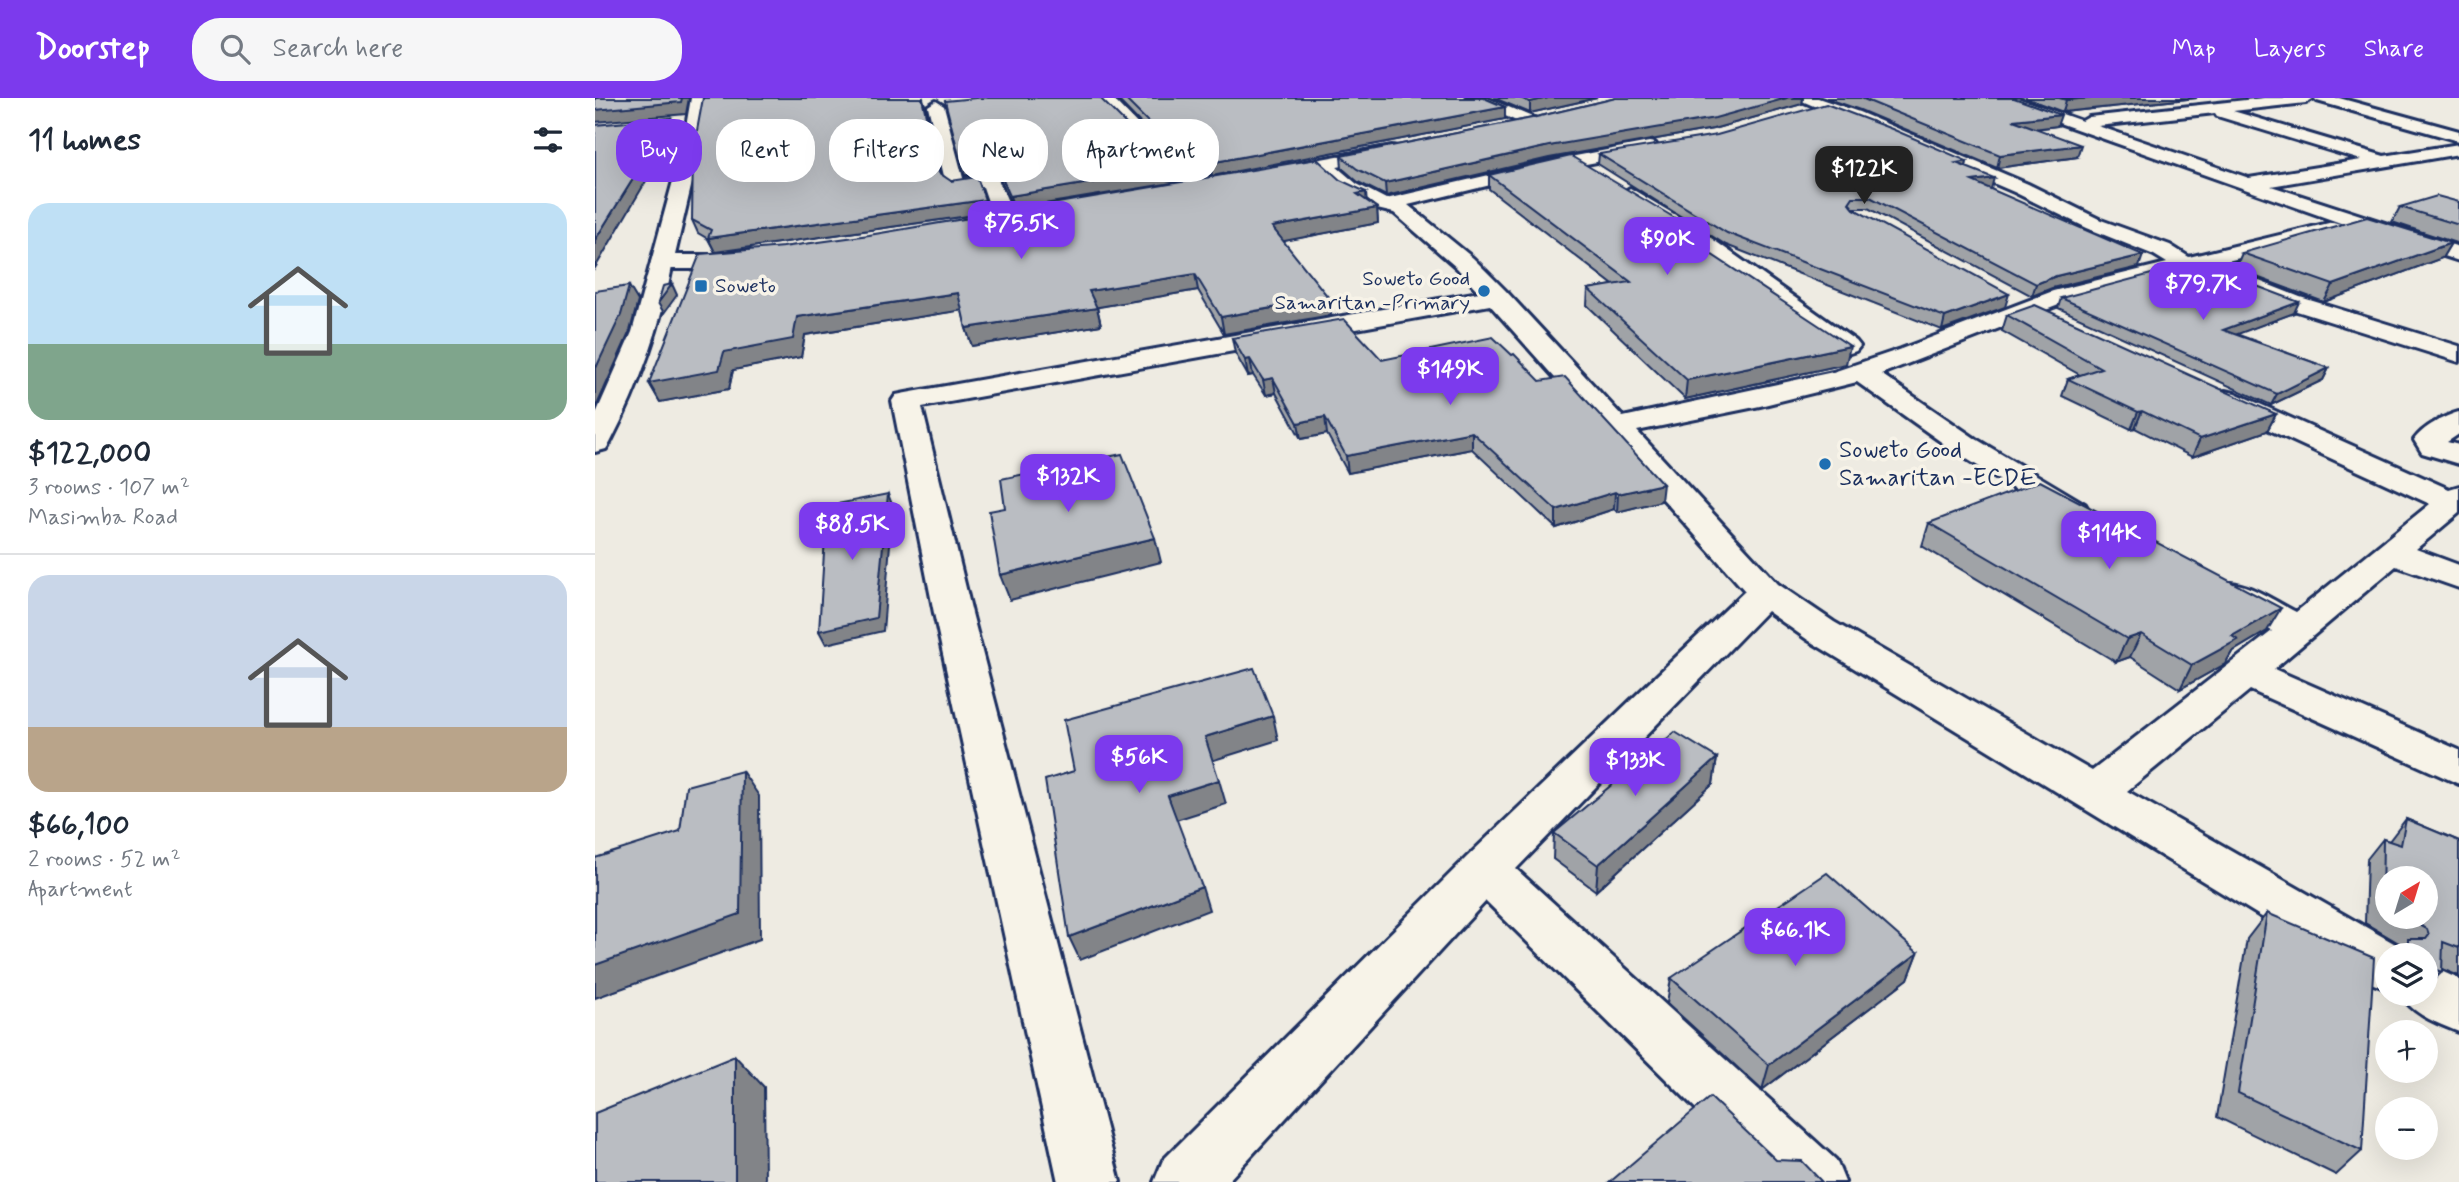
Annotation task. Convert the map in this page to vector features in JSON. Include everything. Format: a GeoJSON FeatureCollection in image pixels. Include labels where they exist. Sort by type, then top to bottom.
{"type":"FeatureCollection","features":[{"type":"Feature","properties":{"kind":"street"},"geometry":{"type":"LineString","coordinates":[[595,443],[640,345],[655,303],[662,262],[677,208],[689,121],[699,98]]}},
{"type":"Feature","properties":{"kind":"street"},"geometry":{"type":"LineString","coordinates":[[1104,98],[1143,140],[1214,184],[1182,190]]}},
{"type":"Feature","properties":{"kind":"street"},"geometry":{"type":"LineString","coordinates":[[1474,98],[1531,122]]}},
{"type":"Feature","properties":{"kind":"street"},"geometry":{"type":"LineString","coordinates":[[1803,98],[1827,105],[2021,188],[2094,224],[2162,250],[2188,266],[2210,268],[2292,302],[2459,354]]}},
{"type":"Feature","properties":{"kind":"street"},"geometry":{"type":"LineString","coordinates":[[2002,98],[2356,222],[2459,254]]}},
{"type":"Feature","properties":{"kind":"street"},"geometry":{"type":"LineString","coordinates":[[2077,123],[2306,98]]}},
{"type":"Feature","properties":{"kind":"street"},"geometry":{"type":"LineString","coordinates":[[2322,98],[2459,136]]}},
{"type":"Feature","properties":{"kind":"street"},"geometry":{"type":"LineString","coordinates":[[940,103],[955,185],[990,181],[1004,215],[997,222],[1028,216]]}},
{"type":"Feature","properties":{"kind":"street"},"geometry":{"type":"LineString","coordinates":[[1792,115],[1827,105]]}},
{"type":"Feature","properties":{"kind":"street"},"geometry":{"type":"LineString","coordinates":[[2208,109],[2384,162]]}},
{"type":"Feature","properties":{"kind":"street"},"geometry":{"type":"LineString","coordinates":[[1493,130],[1556,116]]}},
{"type":"Feature","properties":{"kind":"street"},"geometry":{"type":"LineString","coordinates":[[1384,205],[1574,161],[1665,144]]}},
{"type":"Feature","properties":{"kind":"street"},"geometry":{"type":"LineString","coordinates":[[1259,176],[1414,146]]}},
{"type":"Feature","properties":{"kind":"street"},"geometry":{"type":"LineString","coordinates":[[2251,184],[2459,149]]}},
{"type":"Feature","properties":{"kind":"street"},"geometry":{"type":"LineString","coordinates":[[1574,161],[1686,230],[1965,445],[2101,526]]}},
{"type":"Feature","properties":{"kind":"street"},"geometry":{"type":"LineString","coordinates":[[1324,165],[1350,188],[1384,205],[1401,209],[1498,296],[1538,344],[1740,561],[1765,592],[1821,631],[2375,959]]}},
{"type":"Feature","properties":{"kind":"street"},"geometry":{"type":"LineString","coordinates":[[1615,427],[1760,398],[1869,370],[2061,296],[2356,222]]}},
{"type":"Feature","properties":{"kind":"street"},"geometry":{"type":"LineString","coordinates":[[662,262],[715,262],[776,255]]}},
{"type":"Feature","properties":{"kind":"street"},"geometry":{"type":"LineString","coordinates":[[1998,290],[2063,323]]}},
{"type":"Feature","properties":{"kind":"street"},"geometry":{"type":"LineString","coordinates":[[1089,1182],[956,626],[906,401],[1498,296]]}},
{"type":"Feature","properties":{"kind":"street"},"geometry":{"type":"LineString","coordinates":[[2093,794],[2247,673],[2297,628],[2456,499],[2197,386]]}},
{"type":"Feature","properties":{"kind":"street"},"geometry":{"type":"LineString","coordinates":[[2459,421],[2429,440],[2433,447],[2459,455]]}},
{"type":"Feature","properties":{"kind":"street"},"geometry":{"type":"LineString","coordinates":[[2391,552],[2459,578]]}},
{"type":"Feature","properties":{"kind":"street"},"geometry":{"type":"LineString","coordinates":[[2199,577],[2297,628]]}},
{"type":"Feature","properties":{"kind":"street"},"geometry":{"type":"LineString","coordinates":[[1185,1182],[1485,870],[1765,592]]}},
{"type":"Feature","properties":{"kind":"street"},"geometry":{"type":"LineString","coordinates":[[2247,673],[2459,768]]}},
{"type":"Feature","properties":{"kind":"street"},"geometry":{"type":"LineString","coordinates":[[1485,870],[1814,1182]]}},
{"type":"Feature","properties":{"kind":"street"},"geometry":{"type":"LineString","coordinates":[[2438,995],[2459,1007]]}},
{"type":"Feature","properties":{"kind":"building"},"geometry":{"type":"Polygon","coordinates":[[[595,98],[682,98],[681,102],[595,110],[595,98]]]}},
{"type":"Feature","properties":{"kind":"building"},"geometry":{"type":"Polygon","coordinates":[[[703,98],[922,98],[927,119],[829,119],[829,182],[944,182],[944,176],[951,181],[979,182],[985,200],[708,238],[711,230],[692,220],[693,182],[702,182],[702,119],[699,119],[703,98]]]}},
{"type":"Feature","properties":{"kind":"building"},"geometry":{"type":"Polygon","coordinates":[[[976,98],[1100,98],[1121,119],[1062,119],[1062,182],[1096,182],[1010,196],[1004,182],[1048,182],[1048,119],[958,119],[958,151],[945,101],[976,98]]]}},
{"type":"Feature","properties":{"kind":"building"},"geometry":{"type":"Polygon","coordinates":[[[1124,98],[1484,98],[1505,107],[1219,161],[1219,119],[1145,119],[1124,98]]]}},
{"type":"Feature","properties":{"kind":"building"},"geometry":{"type":"Polygon","coordinates":[[[1520,98],[1548,98],[1530,102],[1520,98]]]}},
{"type":"Feature","properties":{"kind":"building"},"geometry":{"type":"Polygon","coordinates":[[[1616,98],[1787,98],[1715,118],[1549,146],[1385,183],[1357,169],[1341,156],[1532,118],[1616,98]]]}},
{"type":"Feature","properties":{"kind":"building"},"geometry":{"type":"Polygon","coordinates":[[[1861,98],[2014,98],[2061,115],[2013,120],[2081,145],[2000,155],[1861,98]]]}},
{"type":"Feature","properties":{"kind":"building"},"geometry":{"type":"Polygon","coordinates":[[[2059,98],[2092,98],[2066,100],[2059,98]]]}},
{"type":"Feature","properties":{"kind":"building"},"geometry":{"type":"Polygon","coordinates":[[[1826,104],[1967,161],[1956,163],[1994,178],[1972,181],[2143,255],[2056,276],[2036,284],[1870,197],[1853,197],[1849,203],[1854,209],[2009,294],[1945,317],[1727,233],[1599,154],[1717,135],[1826,104]]]}},
{"type":"Feature","properties":{"kind":"building"},"geometry":{"type":"Polygon","coordinates":[[[616,123],[616,182],[631,182],[595,240],[595,125],[616,123]]]}},
{"type":"Feature","properties":{"kind":"building"},"geometry":{"type":"Polygon","coordinates":[[[1571,156],[1675,218],[1670,227],[1850,346],[1687,380],[1588,289],[1631,282],[1489,175],[1571,156]]]}},
{"type":"Feature","properties":{"kind":"building"},"geometry":{"type":"Polygon","coordinates":[[[1317,159],[1340,180],[1366,192],[1357,194],[1377,208],[1272,227],[1329,298],[1221,317],[1195,274],[1089,291],[1097,308],[966,328],[958,293],[797,317],[793,339],[724,352],[719,370],[649,383],[700,254],[783,247],[869,235],[1181,182],[1219,182],[1219,176],[1317,159]]]}},
{"type":"Feature","properties":{"kind":"building"},"geometry":{"type":"Polygon","coordinates":[[[2437,196],[2459,202],[2459,225],[2400,207],[2437,196]]]}},
{"type":"Feature","properties":{"kind":"building"},"geometry":{"type":"Polygon","coordinates":[[[2367,217],[2451,243],[2333,285],[2242,253],[2367,217]]]}},
{"type":"Feature","properties":{"kind":"building"},"geometry":{"type":"Polygon","coordinates":[[[2209,268],[2299,302],[2223,330],[2329,368],[2277,394],[2061,298],[2170,269],[2184,275],[2209,268]]]}},
{"type":"Feature","properties":{"kind":"building"},"geometry":{"type":"Polygon","coordinates":[[[672,284],[658,303],[663,286],[672,284]]]}},
{"type":"Feature","properties":{"kind":"building"},"geometry":{"type":"Polygon","coordinates":[[[629,286],[621,315],[595,370],[595,291],[629,286]]]}},
{"type":"Feature","properties":{"kind":"building"},"geometry":{"type":"Polygon","coordinates":[[[2035,305],[2276,414],[2200,439],[2142,411],[2138,412],[2068,379],[2101,368],[2007,315],[2035,305]]]}},
{"type":"Feature","properties":{"kind":"building"},"geometry":{"type":"Polygon","coordinates":[[[1344,319],[1382,360],[1493,337],[1540,381],[1565,377],[1663,484],[1618,494],[1615,492],[1556,510],[1472,432],[1346,456],[1325,417],[1298,423],[1273,378],[1263,380],[1250,359],[1245,360],[1232,338],[1344,319]]]}},
{"type":"Feature","properties":{"kind":"building"},"geometry":{"type":"Polygon","coordinates":[[[1122,454],[1155,538],[1000,575],[989,511],[1005,508],[1001,479],[1122,454]]]}},
{"type":"Feature","properties":{"kind":"building"},"geometry":{"type":"Polygon","coordinates":[[[2040,481],[2281,608],[2232,636],[2238,640],[2192,665],[2141,634],[2127,639],[1929,523],[2040,481]]]}},
{"type":"Feature","properties":{"kind":"building"},"geometry":{"type":"Polygon","coordinates":[[[888,494],[876,618],[819,631],[827,506],[888,494]]]}},
{"type":"Feature","properties":{"kind":"building"},"geometry":{"type":"Polygon","coordinates":[[[1254,668],[1273,716],[1205,737],[1219,780],[1168,796],[1202,887],[1069,937],[1045,780],[1074,771],[1064,720],[1254,668]]]}},
{"type":"Feature","properties":{"kind":"building"},"geometry":{"type":"Polygon","coordinates":[[[1675,732],[1717,758],[1598,865],[1554,833],[1675,732]]]}},
{"type":"Feature","properties":{"kind":"building"},"geometry":{"type":"Polygon","coordinates":[[[742,771],[740,914],[595,965],[595,858],[680,831],[686,786],[742,771]]]}},
{"type":"Feature","properties":{"kind":"building"},"geometry":{"type":"Polygon","coordinates":[[[2406,819],[2459,841],[2459,948],[2443,942],[2442,972],[2438,971],[2438,943],[2408,943],[2408,939],[2426,939],[2429,935],[2427,929],[2438,929],[2438,866],[2383,866],[2383,839],[2401,845],[2406,819]]]}},
{"type":"Feature","properties":{"kind":"building"},"geometry":{"type":"Polygon","coordinates":[[[1827,873],[1918,953],[1769,1065],[1671,978],[1827,873]]]}},
{"type":"Feature","properties":{"kind":"building"},"geometry":{"type":"Polygon","coordinates":[[[2267,913],[2374,958],[2362,1151],[2238,1093],[2267,913]]]}},
{"type":"Feature","properties":{"kind":"building"},"geometry":{"type":"Polygon","coordinates":[[[735,1056],[735,1182],[595,1182],[595,1113],[735,1056]]]}},
{"type":"Feature","properties":{"kind":"building"},"geometry":{"type":"Polygon","coordinates":[[[1710,1097],[1776,1160],[1802,1161],[1822,1182],[1610,1182],[1710,1097]]]}},
{"type":"Feature","properties":{"kind":"place","name":"Soweto"},"geometry":{"type":"Point","coordinates":[701,286]}},
{"type":"Feature","properties":{"kind":"place","name":"Soweto Good Samaritan -Primary"},"geometry":{"type":"Point","coordinates":[1484,291]}},
{"type":"Feature","properties":{"kind":"place","name":"Soweto Good Samaritan -ECDE"},"geometry":{"type":"Point","coordinates":[1825,464]}}]}
